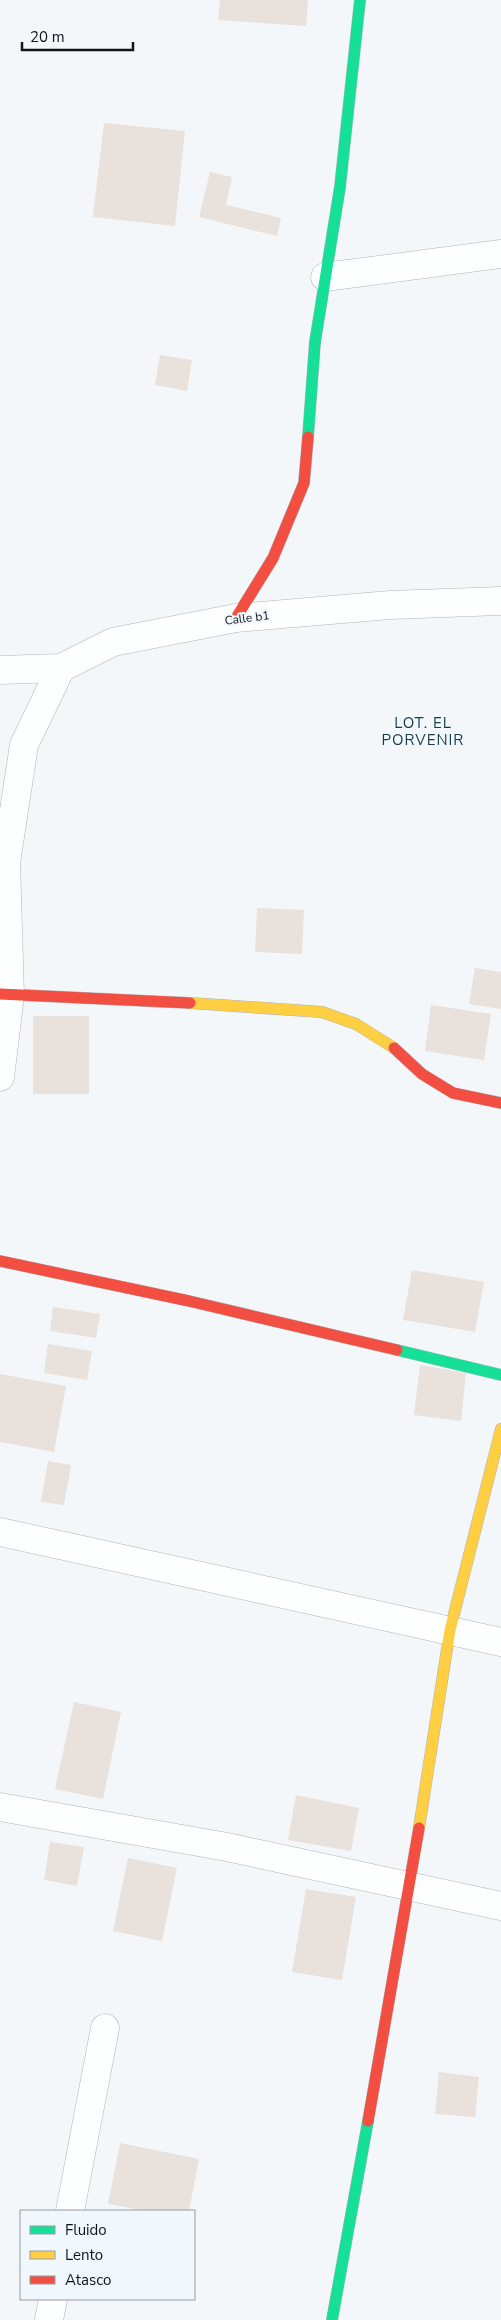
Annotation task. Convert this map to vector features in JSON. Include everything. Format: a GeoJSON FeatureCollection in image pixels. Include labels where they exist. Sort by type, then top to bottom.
{"type":"FeatureCollection","features":[{"type":"Feature","properties":{"kind":"street"},"geometry":{"type":"LineString","coordinates":[[236,618],[273,558],[304,483],[315,342],[340,187],[360,0]]}},
{"type":"Feature","properties":{"kind":"street"},"geometry":{"type":"LineString","coordinates":[[325,277],[501,254]]}},
{"type":"Feature","properties":{"kind":"street","name":"Calle b1"},"geometry":{"type":"LineString","coordinates":[[0,670],[61,668],[113,642],[236,618],[390,605],[501,601]]}},
{"type":"Feature","properties":{"kind":"street"},"geometry":{"type":"LineString","coordinates":[[0,1077],[5,994],[6,863],[24,744],[61,668]]}},
{"type":"Feature","properties":{"kind":"street"},"geometry":{"type":"LineString","coordinates":[[5,994],[259,1006],[322,1012],[356,1024],[395,1048],[422,1074],[453,1092],[501,1103]]}},
{"type":"Feature","properties":{"kind":"street"},"geometry":{"type":"LineString","coordinates":[[0,1261],[319,1330],[501,1375]]}},
{"type":"Feature","properties":{"kind":"street"},"geometry":{"type":"LineString","coordinates":[[332,2320],[410,1888],[450,1630],[501,1429]]}},
{"type":"Feature","properties":{"kind":"street"},"geometry":{"type":"LineString","coordinates":[[0,1532],[501,1642]]}},
{"type":"Feature","properties":{"kind":"street"},"geometry":{"type":"LineString","coordinates":[[0,1806],[227,1847],[410,1888],[501,1906]]}},
{"type":"Feature","properties":{"kind":"street"},"geometry":{"type":"LineString","coordinates":[[70,2210],[105,2028]]}},
{"type":"Feature","properties":{"kind":"street"},"geometry":{"type":"LineString","coordinates":[[48,2320],[53,2300]]}},
{"type":"Feature","properties":{"kind":"building"},"geometry":{"type":"Polygon","coordinates":[[[220,0],[308,0],[306,26],[218,20],[220,0]]]}},
{"type":"Feature","properties":{"kind":"building"},"geometry":{"type":"Polygon","coordinates":[[[104,123],[185,131],[175,226],[93,217],[104,123]]]}},
{"type":"Feature","properties":{"kind":"building"},"geometry":{"type":"Polygon","coordinates":[[[210,172],[232,177],[226,205],[281,218],[277,236],[199,217],[210,172]]]}},
{"type":"Feature","properties":{"kind":"building"},"geometry":{"type":"Polygon","coordinates":[[[160,355],[192,360],[187,391],[155,385],[160,355]]]}},
{"type":"Feature","properties":{"kind":"building"},"geometry":{"type":"Polygon","coordinates":[[[257,908],[304,910],[302,954],[255,952],[257,908]]]}},
{"type":"Feature","properties":{"kind":"building"},"geometry":{"type":"Polygon","coordinates":[[[475,968],[501,972],[501,1009],[469,1004],[475,968]]]}},
{"type":"Feature","properties":{"kind":"building"},"geometry":{"type":"Polygon","coordinates":[[[431,1005],[491,1014],[484,1060],[425,1051],[431,1005]]]}},
{"type":"Feature","properties":{"kind":"building"},"geometry":{"type":"Polygon","coordinates":[[[33,1016],[89,1016],[89,1094],[33,1094],[33,1016]]]}},
{"type":"Feature","properties":{"kind":"building"},"geometry":{"type":"Polygon","coordinates":[[[412,1270],[484,1282],[475,1332],[403,1320],[412,1270]]]}},
{"type":"Feature","properties":{"kind":"building"},"geometry":{"type":"Polygon","coordinates":[[[53,1307],[100,1314],[96,1338],[50,1331],[53,1307]]]}},
{"type":"Feature","properties":{"kind":"building"},"geometry":{"type":"Polygon","coordinates":[[[48,1344],[92,1351],[87,1380],[44,1373],[48,1344]]]}},
{"type":"Feature","properties":{"kind":"building"},"geometry":{"type":"Polygon","coordinates":[[[420,1365],[466,1373],[461,1421],[414,1415],[420,1365]]]}},
{"type":"Feature","properties":{"kind":"building"},"geometry":{"type":"Polygon","coordinates":[[[0,1374],[66,1386],[54,1452],[0,1442],[0,1374]]]}},
{"type":"Feature","properties":{"kind":"building"},"geometry":{"type":"Polygon","coordinates":[[[48,1461],[71,1465],[64,1505],[41,1502],[48,1461]]]}},
{"type":"Feature","properties":{"kind":"building"},"geometry":{"type":"Polygon","coordinates":[[[74,1702],[121,1712],[103,1799],[55,1789],[74,1702]]]}},
{"type":"Feature","properties":{"kind":"building"},"geometry":{"type":"Polygon","coordinates":[[[296,1795],[359,1808],[351,1851],[288,1840],[296,1795]]]}},
{"type":"Feature","properties":{"kind":"building"},"geometry":{"type":"Polygon","coordinates":[[[50,1842],[84,1847],[77,1886],[44,1880],[50,1842]]]}},
{"type":"Feature","properties":{"kind":"building"},"geometry":{"type":"Polygon","coordinates":[[[128,1858],[177,1868],[162,1941],[113,1931],[128,1858]]]}},
{"type":"Feature","properties":{"kind":"building"},"geometry":{"type":"Polygon","coordinates":[[[306,1889],[356,1897],[342,1980],[292,1972],[306,1889]]]}},
{"type":"Feature","properties":{"kind":"building"},"geometry":{"type":"Polygon","coordinates":[[[439,2072],[479,2077],[475,2117],[435,2114],[439,2072]]]}},
{"type":"Feature","properties":{"kind":"building"},"geometry":{"type":"Polygon","coordinates":[[[120,2143],[199,2159],[189,2210],[141,2210],[108,2204],[120,2143]]]}},
{"type":"Feature","properties":{"kind":"traffic: fast"},"geometry":{"type":"LineString","coordinates":[[308,437],[315,342],[340,187],[360,0]]}},
{"type":"Feature","properties":{"kind":"traffic: fast"},"geometry":{"type":"LineString","coordinates":[[397,1350],[501,1375]]}},
{"type":"Feature","properties":{"kind":"traffic: fast"},"geometry":{"type":"LineString","coordinates":[[332,2320],[368,2121]]}},
{"type":"Feature","properties":{"kind":"traffic: slow"},"geometry":{"type":"LineString","coordinates":[[190,1003],[322,1012],[356,1024],[394,1048]]}},
{"type":"Feature","properties":{"kind":"traffic: slow"},"geometry":{"type":"LineString","coordinates":[[419,1828],[450,1630],[501,1429]]}},
{"type":"Feature","properties":{"kind":"traffic: jam"},"geometry":{"type":"LineString","coordinates":[[236,618],[273,558],[304,483],[308,437]]}},
{"type":"Feature","properties":{"kind":"traffic: jam"},"geometry":{"type":"LineString","coordinates":[[0,994],[190,1003]]}},
{"type":"Feature","properties":{"kind":"traffic: jam"},"geometry":{"type":"LineString","coordinates":[[394,1048],[422,1074],[453,1093],[501,1103]]}},
{"type":"Feature","properties":{"kind":"traffic: jam"},"geometry":{"type":"LineString","coordinates":[[0,1261],[189,1301],[397,1350]]}},
{"type":"Feature","properties":{"kind":"traffic: jam"},"geometry":{"type":"LineString","coordinates":[[368,2121],[419,1828]]}},
{"type":"Feature","properties":{"kind":"district","name":"LOT. EL PORVENIR"},"geometry":{"type":"Point","coordinates":[423,732]}}]}
